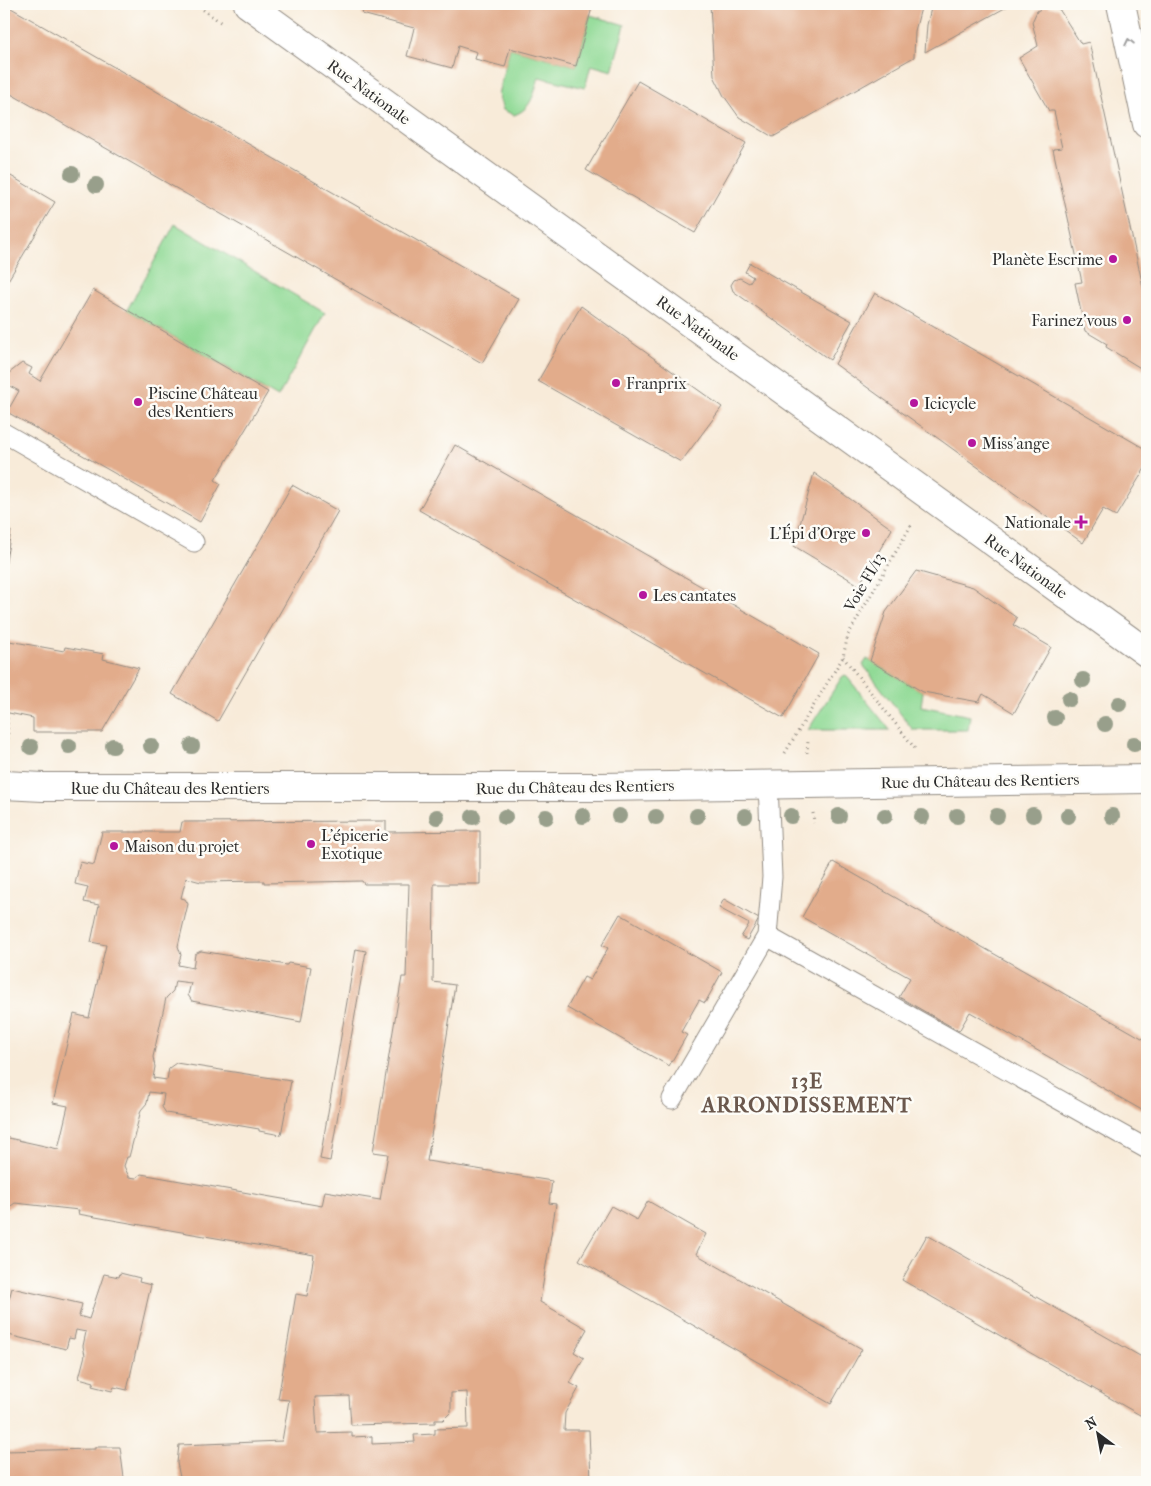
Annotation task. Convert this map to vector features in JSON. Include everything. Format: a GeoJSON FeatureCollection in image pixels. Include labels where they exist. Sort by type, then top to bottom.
{"type":"FeatureCollection","features":[{"type":"Feature","properties":{"kind":"street","name":"Rue Nationale"},"geometry":{"type":"LineString","coordinates":[[248,4],[1147,653]]}},
{"type":"Feature","properties":{"kind":"street"},"geometry":{"type":"LineString","coordinates":[[1121,4],[1147,124]]}},
{"type":"Feature","properties":{"kind":"street","name":"Rue du Château des Rentiers"},"geometry":{"type":"LineString","coordinates":[[4,785],[43,787],[360,788],[1147,779]]}},
{"type":"Feature","properties":{"kind":"lane"},"geometry":{"type":"LineString","coordinates":[[4,433],[194,542]]}},
{"type":"Feature","properties":{"kind":"lane"},"geometry":{"type":"LineString","coordinates":[[672,1099],[767,936],[772,877],[768,784]]}},
{"type":"Feature","properties":{"kind":"lane"},"geometry":{"type":"LineString","coordinates":[[767,936],[1147,1149]]}},
{"type":"Feature","properties":{"kind":"path","name":"Voie FI/13"},"geometry":{"type":"LineString","coordinates":[[783,756],[843,657],[848,635],[914,521]]}},
{"type":"Feature","properties":{"kind":"path"},"geometry":{"type":"LineString","coordinates":[[843,657],[922,756]]}},
{"type":"Feature","properties":{"kind":"path"},"geometry":{"type":"LineString","coordinates":[[8,713],[8,741]]}},
{"type":"Feature","properties":{"kind":"green space"},"geometry":{"type":"Polygon","coordinates":[[[590,15],[625,25],[612,71],[591,65],[585,88],[539,77],[534,94],[525,109],[514,115],[503,110],[498,94],[510,48],[576,66],[590,15]]]}},
{"type":"Feature","properties":{"kind":"green space"},"geometry":{"type":"Polygon","coordinates":[[[175,224],[325,313],[278,397],[127,310],[175,224]]]}},
{"type":"Feature","properties":{"kind":"green space"},"geometry":{"type":"Polygon","coordinates":[[[867,659],[923,692],[921,706],[970,716],[968,730],[913,730],[863,665],[867,659]]]}},
{"type":"Feature","properties":{"kind":"green space"},"geometry":{"type":"Polygon","coordinates":[[[845,675],[848,678],[890,730],[808,730],[845,675]]]}},
{"type":"Feature","properties":{"kind":"building"},"geometry":{"type":"Polygon","coordinates":[[[4,4],[519,299],[482,363],[4,90],[4,4]]]}},
{"type":"Feature","properties":{"kind":"building"},"geometry":{"type":"Polygon","coordinates":[[[365,4],[593,4],[576,66],[510,48],[505,67],[475,59],[477,52],[458,46],[452,68],[407,56],[414,28],[362,14],[365,4]]]}},
{"type":"Feature","properties":{"kind":"building"},"geometry":{"type":"Polygon","coordinates":[[[710,4],[922,4],[915,31],[914,57],[773,137],[739,117],[724,96],[714,76],[710,4]]]}},
{"type":"Feature","properties":{"kind":"building"},"geometry":{"type":"Polygon","coordinates":[[[932,4],[1012,4],[925,52],[927,25],[932,4]]]}},
{"type":"Feature","properties":{"kind":"building"},"geometry":{"type":"Polygon","coordinates":[[[1046,6],[1059,9],[1081,44],[1089,42],[1147,305],[1147,372],[1106,347],[1107,344],[1085,331],[1075,283],[1082,282],[1053,149],[1062,148],[1054,111],[1049,111],[1019,58],[1038,46],[1032,22],[1037,11],[1046,6]]]}},
{"type":"Feature","properties":{"kind":"building"},"geometry":{"type":"Polygon","coordinates":[[[638,81],[746,143],[695,233],[586,170],[638,81]]]}},
{"type":"Feature","properties":{"kind":"building"},"geometry":{"type":"Polygon","coordinates":[[[4,172],[55,202],[4,287],[4,172]]]}},
{"type":"Feature","properties":{"kind":"building"},"geometry":{"type":"Polygon","coordinates":[[[750,263],[852,321],[830,360],[733,291],[731,285],[734,280],[740,278],[749,283],[753,277],[745,272],[750,263]]]}},
{"type":"Feature","properties":{"kind":"building","name":"Piscine Château des Rentiers"},"geometry":{"type":"Polygon","coordinates":[[[93,290],[268,392],[215,480],[221,484],[200,522],[7,412],[19,391],[4,383],[4,377],[22,363],[32,368],[29,374],[40,381],[93,290]]]}},
{"type":"Feature","properties":{"kind":"building"},"geometry":{"type":"Polygon","coordinates":[[[875,293],[1147,450],[1147,465],[1116,516],[1103,509],[1083,543],[835,364],[875,293]]]}},
{"type":"Feature","properties":{"kind":"building","name":"Franprix"},"geometry":{"type":"Polygon","coordinates":[[[581,306],[722,407],[681,462],[538,381],[581,306]]]}},
{"type":"Feature","properties":{"kind":"building","name":"Les cantates"},"geometry":{"type":"Polygon","coordinates":[[[455,445],[819,654],[783,718],[419,510],[455,445]]]}},
{"type":"Feature","properties":{"kind":"building"},"geometry":{"type":"Polygon","coordinates":[[[814,473],[892,529],[859,585],[794,546],[814,473]]]}},
{"type":"Feature","properties":{"kind":"building"},"geometry":{"type":"Polygon","coordinates":[[[292,485],[338,511],[218,721],[172,694],[292,485]]]}},
{"type":"Feature","properties":{"kind":"building"},"geometry":{"type":"Polygon","coordinates":[[[4,530],[11,531],[5,567],[4,567],[4,530]]]}},
{"type":"Feature","properties":{"kind":"building"},"geometry":{"type":"Polygon","coordinates":[[[916,571],[973,587],[1017,618],[1013,625],[1051,647],[1014,713],[983,694],[979,702],[923,692],[870,661],[886,612],[916,571]]]}},
{"type":"Feature","properties":{"kind":"building"},"geometry":{"type":"Polygon","coordinates":[[[4,640],[64,651],[65,647],[104,654],[103,659],[139,668],[102,732],[33,732],[33,718],[4,712],[4,640]]]}},
{"type":"Feature","properties":{"kind":"building"},"geometry":{"type":"Polygon","coordinates":[[[386,821],[386,832],[480,831],[480,884],[434,884],[433,982],[455,985],[427,1161],[552,1181],[549,1203],[556,1204],[540,1302],[587,1329],[574,1352],[584,1358],[570,1383],[579,1388],[565,1413],[564,1430],[589,1430],[591,1481],[181,1482],[177,1463],[179,1445],[282,1441],[289,1400],[278,1399],[296,1294],[307,1296],[314,1255],[78,1214],[79,1210],[15,1203],[4,1211],[4,1137],[58,1149],[68,1106],[53,1103],[74,1014],[89,1018],[106,945],[91,942],[99,905],[84,902],[88,887],[75,884],[80,862],[94,865],[102,832],[180,832],[182,822],[386,821]],[[186,878],[181,898],[185,899],[188,904],[178,946],[181,955],[178,965],[193,968],[195,954],[201,951],[311,967],[301,1022],[192,1001],[188,995],[191,983],[175,981],[173,991],[166,998],[153,1057],[155,1067],[153,1078],[167,1080],[169,1068],[176,1063],[291,1081],[281,1135],[259,1131],[259,1129],[166,1113],[162,1107],[164,1094],[149,1092],[147,1103],[141,1110],[129,1157],[127,1157],[124,1166],[129,1177],[136,1178],[141,1174],[322,1206],[325,1191],[380,1200],[388,1154],[373,1152],[402,977],[406,977],[409,884],[364,884],[362,881],[201,882],[186,878]],[[467,1392],[451,1393],[451,1412],[443,1420],[435,1420],[435,1423],[351,1425],[349,1396],[315,1397],[317,1433],[352,1432],[352,1437],[372,1436],[372,1444],[415,1442],[414,1435],[435,1434],[435,1429],[468,1428],[467,1392]]]}},
{"type":"Feature","properties":{"kind":"building"},"geometry":{"type":"Polygon","coordinates":[[[833,862],[1147,1041],[1147,1113],[970,1012],[959,1031],[899,997],[910,978],[802,917],[833,862]]]}},
{"type":"Feature","properties":{"kind":"building"},"geometry":{"type":"Polygon","coordinates":[[[724,899],[759,919],[747,940],[741,937],[749,924],[719,908],[724,899]]]}},
{"type":"Feature","properties":{"kind":"building"},"geometry":{"type":"Polygon","coordinates":[[[620,914],[722,972],[705,1003],[699,1000],[681,1032],[687,1035],[669,1066],[567,1008],[584,977],[590,980],[608,948],[602,945],[620,914]]]}},
{"type":"Feature","properties":{"kind":"building"},"geometry":{"type":"Polygon","coordinates":[[[356,949],[366,951],[330,1161],[320,1159],[356,949]]]}},
{"type":"Feature","properties":{"kind":"building"},"geometry":{"type":"Polygon","coordinates":[[[648,1201],[706,1234],[696,1254],[862,1349],[831,1404],[579,1260],[611,1206],[637,1220],[648,1201]]]}},
{"type":"Feature","properties":{"kind":"building"},"geometry":{"type":"Polygon","coordinates":[[[927,1235],[1147,1360],[1147,1419],[902,1280],[927,1235]]]}},
{"type":"Feature","properties":{"kind":"building"},"geometry":{"type":"Polygon","coordinates":[[[120,1273],[140,1278],[139,1282],[151,1285],[127,1390],[114,1387],[112,1391],[92,1386],[94,1382],[79,1378],[85,1355],[83,1346],[86,1332],[76,1330],[74,1339],[69,1338],[66,1349],[4,1334],[4,1297],[9,1299],[12,1288],[82,1304],[79,1316],[89,1319],[104,1274],[119,1277],[120,1273]]]}},
{"type":"Feature","properties":{"kind":"building"},"geometry":{"type":"Polygon","coordinates":[[[95,1447],[120,1447],[124,1478],[122,1482],[4,1482],[4,1451],[95,1449],[95,1447]]]}},
{"type":"Feature","properties":{"kind":"place","name":"Planète Escrime"},"geometry":{"type":"Point","coordinates":[1113,259]}},
{"type":"Feature","properties":{"kind":"place","name":"Farinez'vous"},"geometry":{"type":"Point","coordinates":[1127,320]}},
{"type":"Feature","properties":{"kind":"place","name":"Franprix"},"geometry":{"type":"Point","coordinates":[616,383]}},
{"type":"Feature","properties":{"kind":"place","name":"Piscine Château des Rentiers"},"geometry":{"type":"Point","coordinates":[138,402]}},
{"type":"Feature","properties":{"kind":"place","name":"Icicycle"},"geometry":{"type":"Point","coordinates":[914,403]}},
{"type":"Feature","properties":{"kind":"place","name":"Miss'ange"},"geometry":{"type":"Point","coordinates":[972,443]}},
{"type":"Feature","properties":{"kind":"place","name":"Nationale"},"geometry":{"type":"Point","coordinates":[1081,522]}},
{"type":"Feature","properties":{"kind":"place","name":"L'Épi d'Orge"},"geometry":{"type":"Point","coordinates":[866,533]}},
{"type":"Feature","properties":{"kind":"place","name":"Les cantates"},"geometry":{"type":"Point","coordinates":[643,595]}},
{"type":"Feature","properties":{"kind":"place","name":"L'épicerie Exotique"},"geometry":{"type":"Point","coordinates":[311,844]}},
{"type":"Feature","properties":{"kind":"place","name":"Maison du projet"},"geometry":{"type":"Point","coordinates":[114,846]}},
{"type":"Feature","properties":{"kind":"district","name":"13E ARRONDISSEMENT"},"geometry":{"type":"Point","coordinates":[807,1093]}}]}
